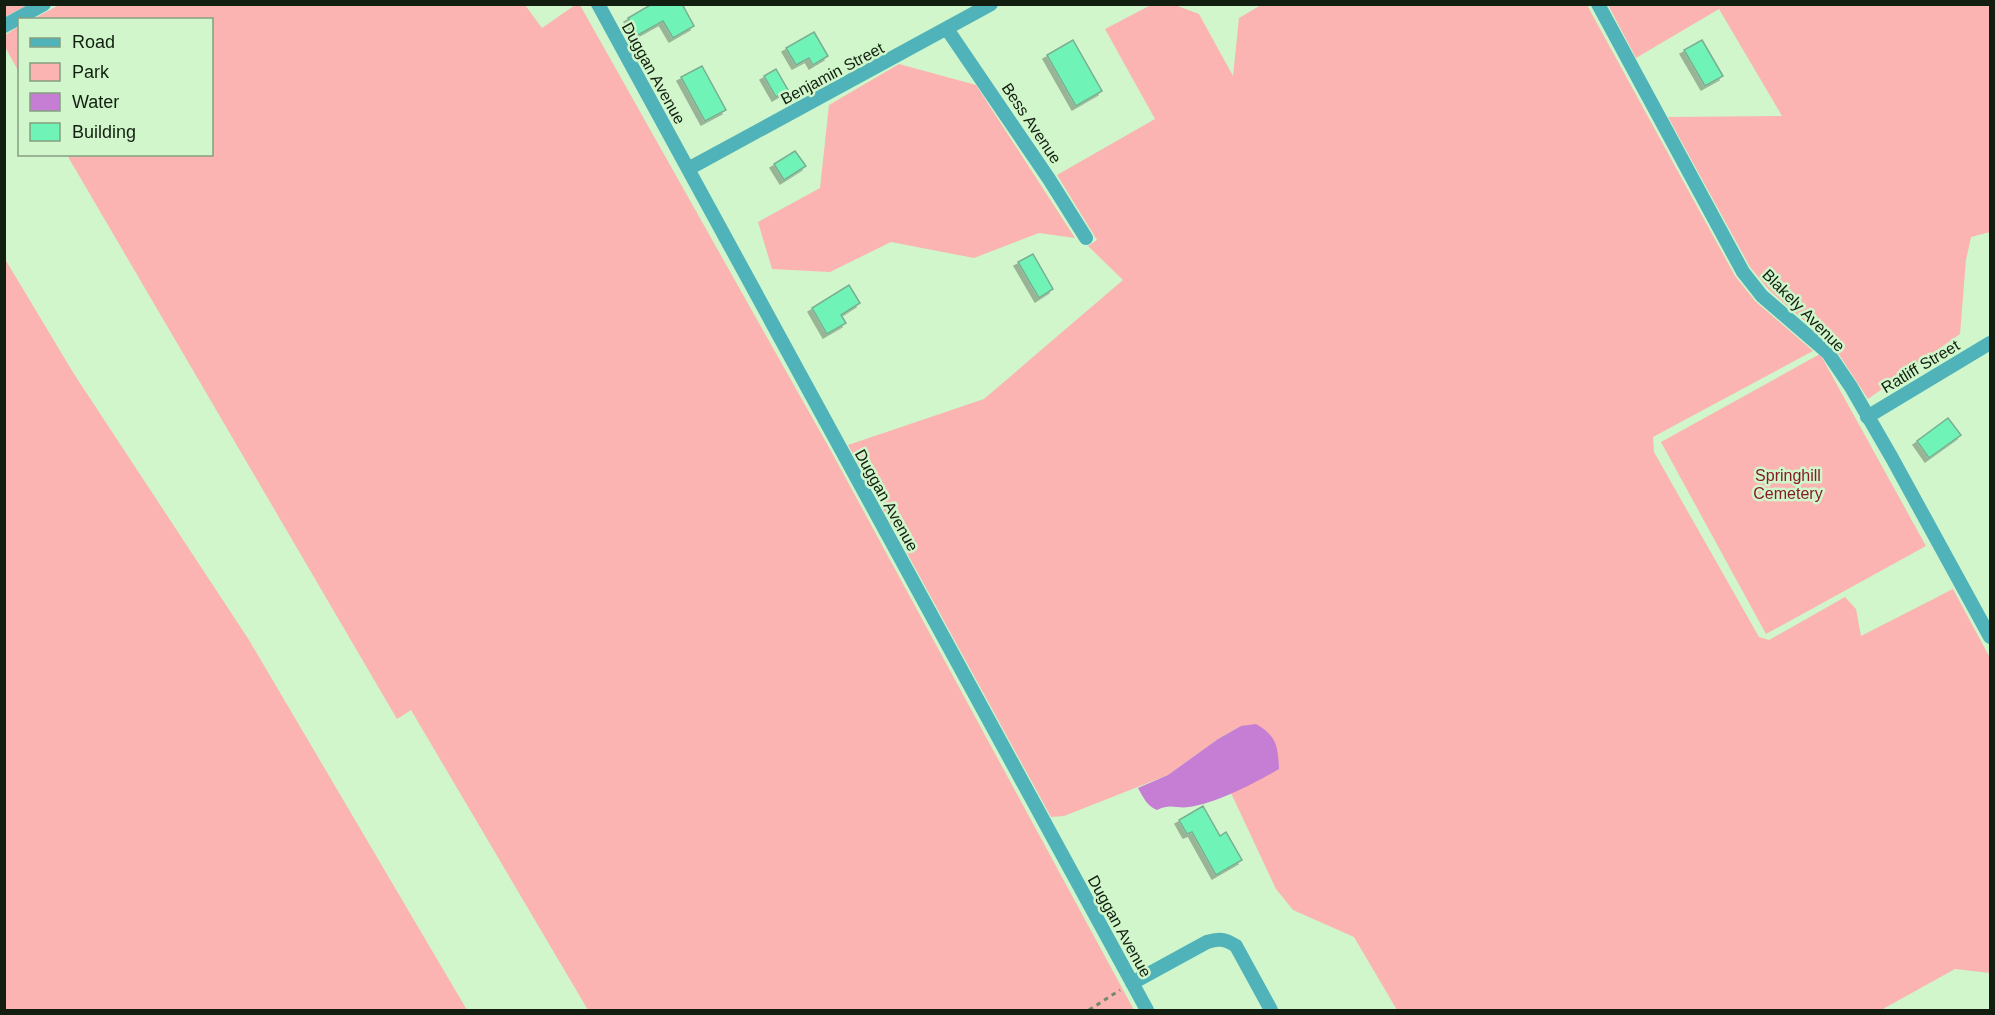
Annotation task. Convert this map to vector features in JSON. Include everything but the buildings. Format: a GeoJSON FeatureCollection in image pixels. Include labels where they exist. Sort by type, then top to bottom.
{"type":"FeatureCollection","features":[{"type":"Feature","properties":{"kind":"street"},"geometry":{"type":"LineString","coordinates":[[19,18],[44,4]]}},
{"type":"Feature","properties":{"kind":"street","name":"Duggan Avenue"},"geometry":{"type":"LineString","coordinates":[[598,4],[1147,1011]]}},
{"type":"Feature","properties":{"kind":"street","name":"Benjamin Street"},"geometry":{"type":"LineString","coordinates":[[688,169],[991,4]]}},
{"type":"Feature","properties":{"kind":"street","name":"Blakely Avenue"},"geometry":{"type":"LineString","coordinates":[[1598,4],[1743,272],[1762,296],[1828,352],[1851,387],[1990,637]]}},
{"type":"Feature","properties":{"kind":"street"},"geometry":{"type":"LineString","coordinates":[[4,26],[18,18]]}},
{"type":"Feature","properties":{"kind":"street","name":"Bess Avenue"},"geometry":{"type":"LineString","coordinates":[[947,29],[1086,238]]}},
{"type":"Feature","properties":{"kind":"street","name":"Ratliff Street"},"geometry":{"type":"LineString","coordinates":[[1867,417],[1990,343]]}},
{"type":"Feature","properties":{"kind":"street"},"geometry":{"type":"LineString","coordinates":[[1132,983],[1207,942],[1218,939],[1228,941],[1236,946],[1271,1011]]}},
{"type":"Feature","properties":{"kind":"path"},"geometry":{"type":"LineString","coordinates":[[1089,1011],[1132,983]]}},
{"type":"Feature","properties":{"kind":"green space"},"geometry":{"type":"Polygon","coordinates":[[[5,4],[28,4],[28,5],[5,17],[5,4]]]}},
{"type":"Feature","properties":{"kind":"green space"},"geometry":{"type":"Polygon","coordinates":[[[61,4],[525,5],[542,28],[575,5],[580,5],[831,451],[1134,1010],[588,1010],[411,710],[397,719],[68,156],[213,156],[213,18],[35,18],[61,4]]]}},
{"type":"Feature","properties":{"kind":"green space"},"geometry":{"type":"Polygon","coordinates":[[[1151,5],[1175,5],[1199,14],[1233,76],[1239,18],[1261,5],[1587,5],[1735,276],[1755,301],[1813,351],[1653,437],[1654,452],[1759,637],[1769,640],[1845,597],[1856,609],[1861,636],[1953,589],[1990,658],[1990,973],[1955,969],[1881,1010],[1397,1010],[1354,937],[1293,910],[1276,889],[1231,793],[1279,769],[1241,726],[1218,739],[1168,775],[1064,816],[1051,817],[848,445],[984,399],[1123,280],[1088,246],[1097,240],[1057,175],[1155,119],[1105,29],[1151,5]]]}},
{"type":"Feature","properties":{"kind":"green space"},"geometry":{"type":"Polygon","coordinates":[[[1608,5],[1990,5],[1990,232],[1971,237],[1966,260],[1960,334],[1868,399],[1834,347],[1769,290],[1750,267],[1668,117],[1782,116],[1719,9],[1636,58],[1608,5]]]}},
{"type":"Feature","properties":{"kind":"green space"},"geometry":{"type":"Polygon","coordinates":[[[18,27],[18,70],[5,47],[5,35],[18,27]]]}},
{"type":"Feature","properties":{"kind":"green space"},"geometry":{"type":"Polygon","coordinates":[[[899,64],[976,85],[1075,238],[1039,233],[974,258],[891,242],[830,272],[772,269],[758,222],[820,188],[829,105],[899,64]]]}},
{"type":"Feature","properties":{"kind":"green space"},"geometry":{"type":"Polygon","coordinates":[[[5,259],[74,374],[249,640],[467,1010],[5,1010],[5,259]]]}},
{"type":"Feature","properties":{"kind":"green space","name":"Springhill Cemetery"},"geometry":{"type":"Polygon","coordinates":[[[1820,354],[1926,546],[1766,634],[1661,442],[1820,354]]]}},
{"type":"Feature","properties":{"kind":"water"},"geometry":{"type":"Polygon","coordinates":[[[1256,724],[1268,733],[1275,743],[1279,769],[1259,780],[1236,792],[1200,805],[1166,807],[1157,810],[1144,798],[1138,788],[1168,775],[1218,739],[1241,726],[1256,724]]]}}]}
